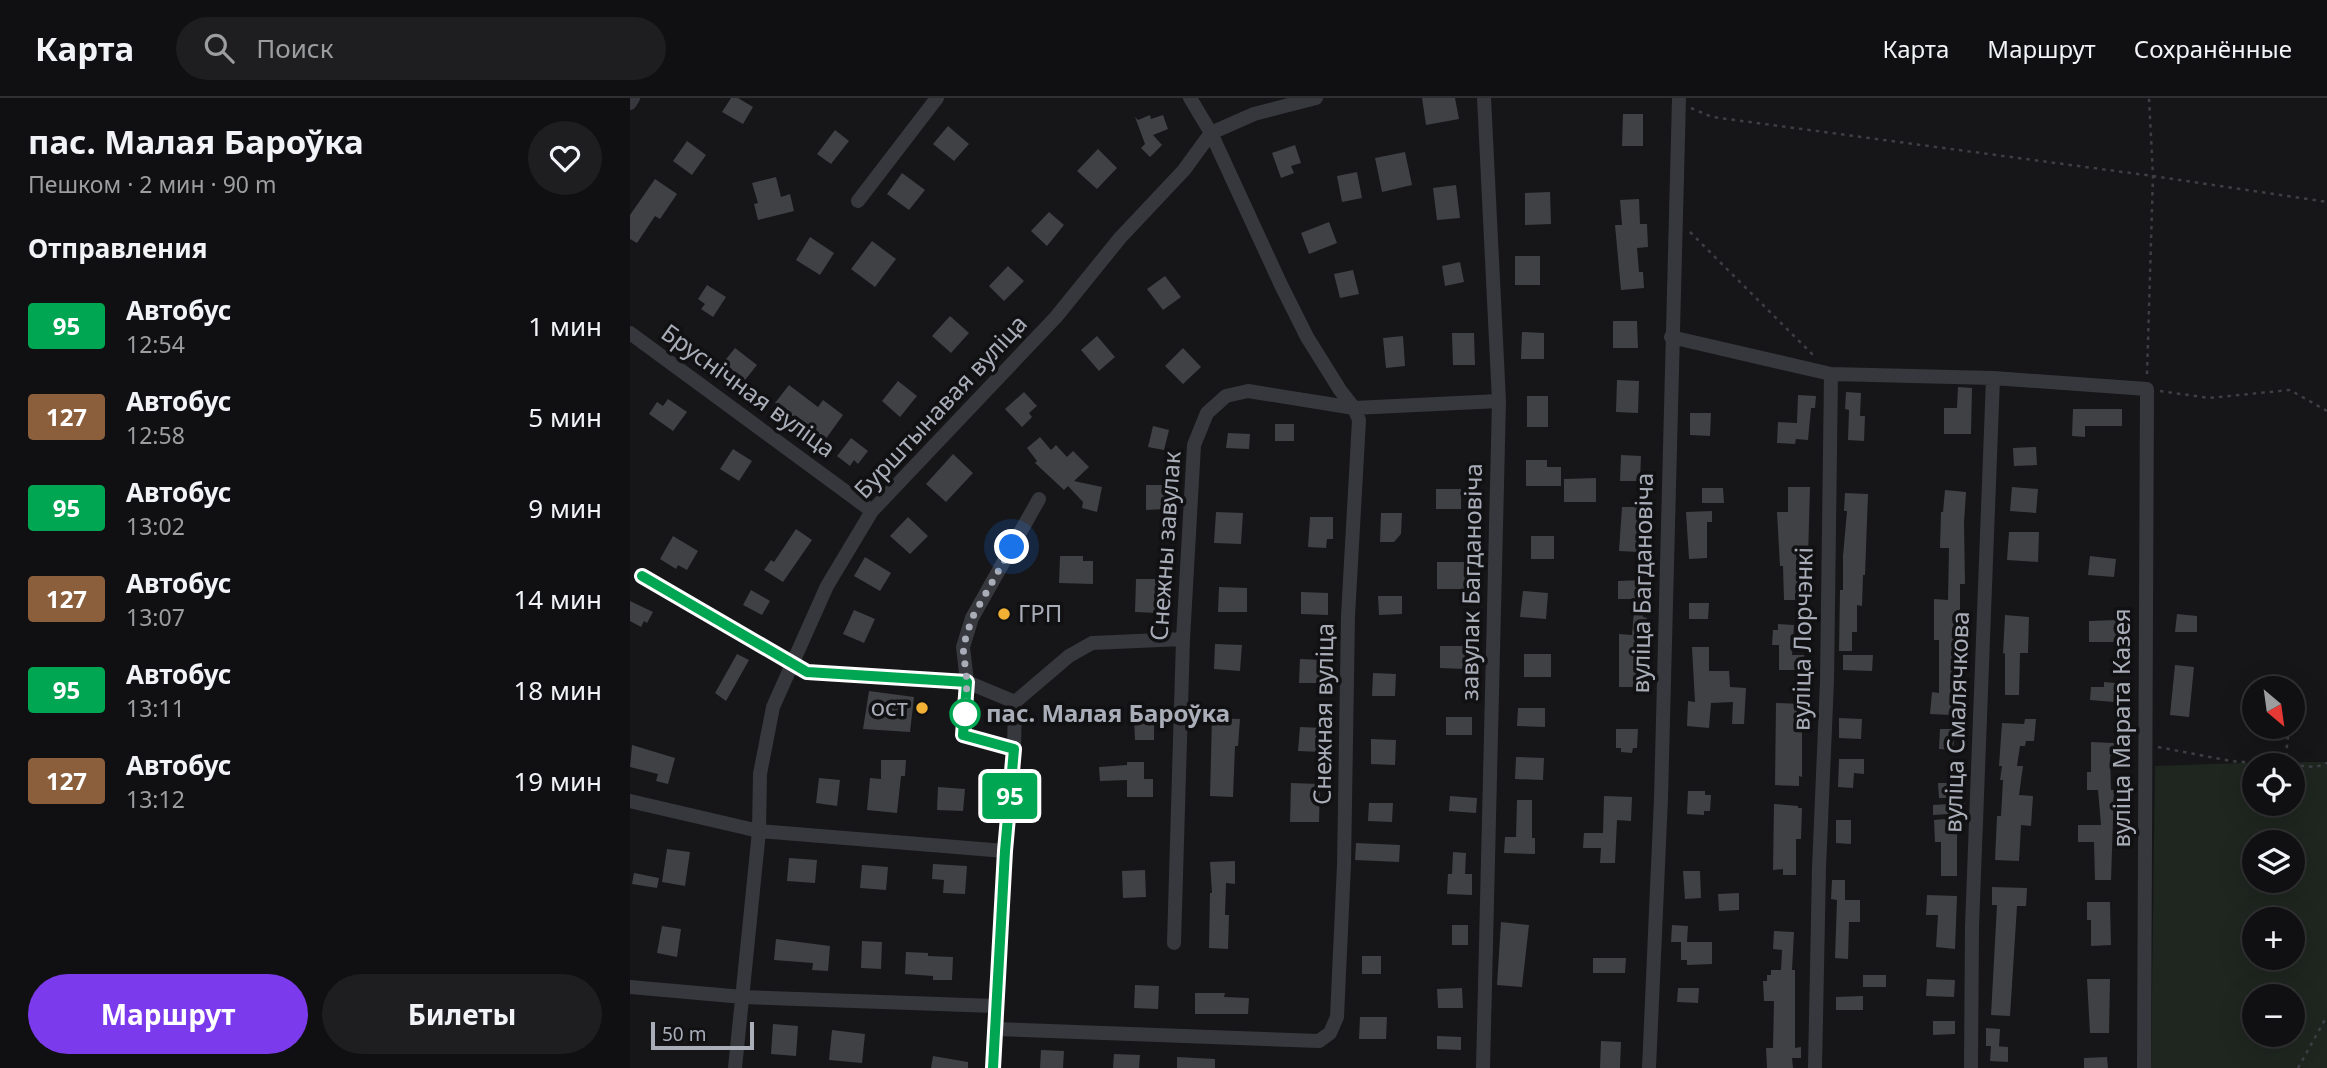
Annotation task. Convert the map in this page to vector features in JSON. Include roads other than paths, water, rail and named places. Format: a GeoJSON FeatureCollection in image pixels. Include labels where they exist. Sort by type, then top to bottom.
{"type":"FeatureCollection","features":[{"type":"Feature","properties":{"kind":"street"},"geometry":{"type":"LineString","coordinates":[[630,103],[633,98]]}},
{"type":"Feature","properties":{"kind":"street"},"geometry":{"type":"LineString","coordinates":[[858,201],[937,98]]}},
{"type":"Feature","properties":{"kind":"street","name":"Снежная вуліца"},"geometry":{"type":"LineString","coordinates":[[995,1030],[1319,1041],[1330,1033],[1337,1017],[1349,616],[1359,420],[1354,408],[1307,337],[1211,133],[1191,98]]}},
{"type":"Feature","properties":{"kind":"street"},"geometry":{"type":"LineString","coordinates":[[1211,133],[1254,114],[1316,98]]}},
{"type":"Feature","properties":{"kind":"street","name":"завулак Багдановіча"},"geometry":{"type":"LineString","coordinates":[[1483,1068],[1499,401],[1484,98]]}},
{"type":"Feature","properties":{"kind":"street","name":"вуліца Багдановіча"},"geometry":{"type":"LineString","coordinates":[[1648,1068],[1661,798],[1679,100]]}},
{"type":"Feature","properties":{"kind":"street","name":"Бурштынавая вуліца"},"geometry":{"type":"LineString","coordinates":[[735,1068],[759,831],[760,774],[773,706],[827,586],[872,511],[1056,317],[1120,238],[1184,170],[1211,133]]}},
{"type":"Feature","properties":{"kind":"street","name":"Бруснічная вуліца"},"geometry":{"type":"LineString","coordinates":[[630,334],[872,511]]}},
{"type":"Feature","properties":{"kind":"street"},"geometry":{"type":"LineString","coordinates":[[1671,337],[1831,374],[1993,378]]}},
{"type":"Feature","properties":{"kind":"street","name":"вуліца Лорчэнкі"},"geometry":{"type":"LineString","coordinates":[[1815,1068],[1819,868],[1827,681],[1831,374]]}},
{"type":"Feature","properties":{"kind":"street","name":"вуліца Марата Казея"},"geometry":{"type":"LineString","coordinates":[[1993,378],[2147,389],[2144,1068]]}},
{"type":"Feature","properties":{"kind":"street","name":"вуліца Смалячкова"},"geometry":{"type":"LineString","coordinates":[[1971,1068],[1972,926],[1993,378]]}},
{"type":"Feature","properties":{"kind":"street","name":"Снежны завулак"},"geometry":{"type":"LineString","coordinates":[[1174,943],[1183,639],[1194,445],[1207,413],[1226,396],[1248,391],[1354,408],[1499,401]]}},
{"type":"Feature","properties":{"kind":"street"},"geometry":{"type":"LineString","coordinates":[[1014,749],[963,735],[967,682],[963,647],[972,618],[1039,499]]}},
{"type":"Feature","properties":{"kind":"street"},"geometry":{"type":"LineString","coordinates":[[642,576],[794,662],[800,668],[814,673],[967,682],[1015,702]]}},
{"type":"Feature","properties":{"kind":"street"},"geometry":{"type":"LineString","coordinates":[[993,1068],[1015,702],[1069,656],[1092,643],[1183,639]]}},
{"type":"Feature","properties":{"kind":"street"},"geometry":{"type":"LineString","coordinates":[[630,801],[759,831],[1005,851]]}},
{"type":"Feature","properties":{"kind":"street"},"geometry":{"type":"LineString","coordinates":[[630,987],[743,997],[995,1006]]}},
{"type":"Feature","properties":{"kind":"place","name":"ГРП"},"geometry":{"type":"Point","coordinates":[1004,614]}},
{"type":"Feature","properties":{"kind":"place","name":"ост"},"geometry":{"type":"Point","coordinates":[922,708]}},
{"type":"Feature","properties":{"kind":"place","name":"пас. Малая Бароўка"},"geometry":{"type":"Point","coordinates":[965,714]}}]}
